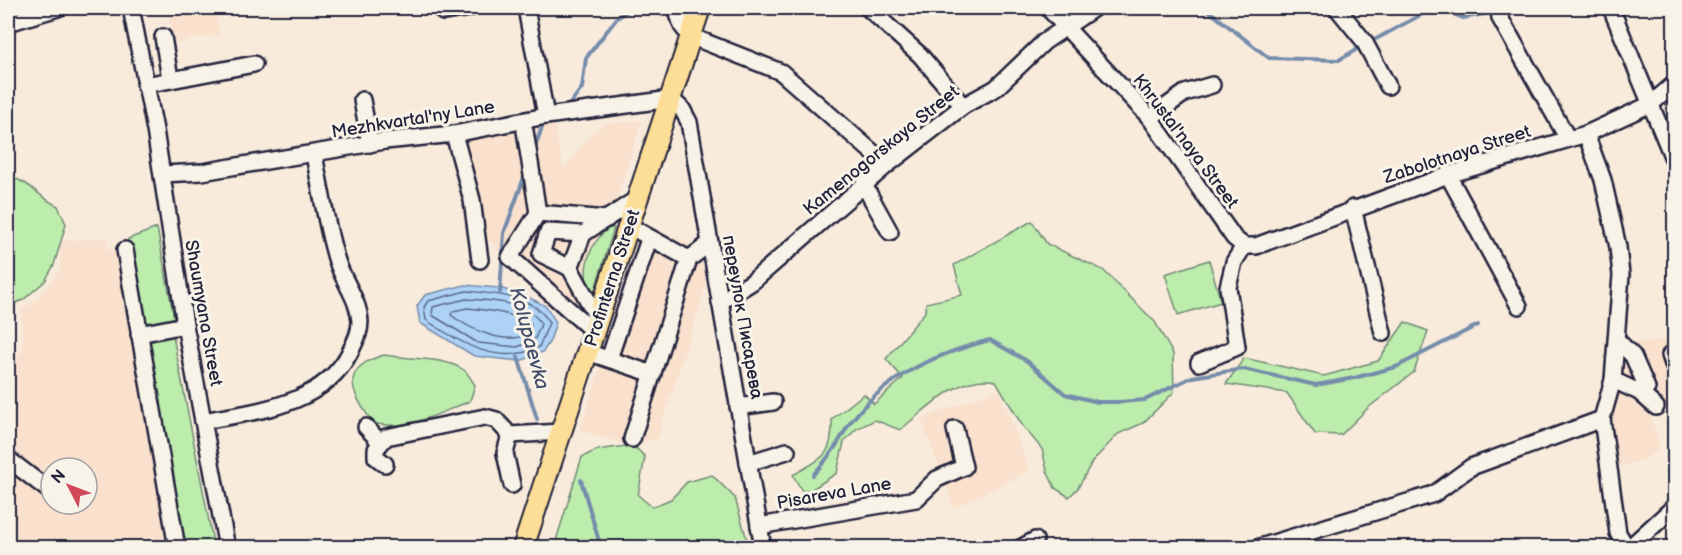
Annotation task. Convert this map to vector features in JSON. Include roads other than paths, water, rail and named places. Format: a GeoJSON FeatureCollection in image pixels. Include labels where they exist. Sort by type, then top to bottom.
{"type":"FeatureCollection","features":[{"type":"Feature","properties":{"kind":"main road","name":"Profinterna Street"},"geometry":{"type":"LineString","coordinates":[[523,548],[700,8]]}},
{"type":"Feature","properties":{"kind":"street"},"geometry":{"type":"LineString","coordinates":[[8,23],[58,8]]}},
{"type":"Feature","properties":{"kind":"street","name":"Shaumyana Street"},"geometry":{"type":"LineString","coordinates":[[131,8],[162,174],[185,325],[227,548]]}},
{"type":"Feature","properties":{"kind":"street"},"geometry":{"type":"LineString","coordinates":[[443,12],[470,8]]}},
{"type":"Feature","properties":{"kind":"street"},"geometry":{"type":"LineString","coordinates":[[526,8],[546,116]]}},
{"type":"Feature","properties":{"kind":"street"},"geometry":{"type":"LineString","coordinates":[[676,8],[682,27],[690,36],[781,72],[887,165]]}},
{"type":"Feature","properties":{"kind":"street"},"geometry":{"type":"LineString","coordinates":[[868,8],[920,55],[963,106]]}},
{"type":"Feature","properties":{"kind":"street","name":"Khrustal'naya Street"},"geometry":{"type":"LineString","coordinates":[[1048,8],[1150,118],[1234,237],[1244,246]]}},
{"type":"Feature","properties":{"kind":"street","name":"Kamenogorskaya Street"},"geometry":{"type":"LineString","coordinates":[[720,302],[752,282],[887,165],[963,106],[996,88],[1017,70],[1029,55],[1094,8]]}},
{"type":"Feature","properties":{"kind":"street"},"geometry":{"type":"LineString","coordinates":[[1337,8],[1364,41],[1388,86]]}},
{"type":"Feature","properties":{"kind":"street"},"geometry":{"type":"LineString","coordinates":[[1499,8],[1500,18],[1568,139]]}},
{"type":"Feature","properties":{"kind":"street"},"geometry":{"type":"LineString","coordinates":[[1611,8],[1674,161]]}},
{"type":"Feature","properties":{"kind":"street"},"geometry":{"type":"LineString","coordinates":[[162,37],[170,78]]}},
{"type":"Feature","properties":{"kind":"street"},"geometry":{"type":"LineString","coordinates":[[145,85],[170,78],[254,64]]}},
{"type":"Feature","properties":{"kind":"street","name":"Zabolotnaya Street"},"geometry":{"type":"LineString","coordinates":[[1244,246],[1256,246],[1353,208],[1448,175],[1586,134],[1651,104],[1674,84]]}},
{"type":"Feature","properties":{"kind":"street"},"geometry":{"type":"LineString","coordinates":[[1150,118],[1185,93],[1212,85]]}},
{"type":"Feature","properties":{"kind":"street","name":"Mezhkvartal'ny Lane"},"geometry":{"type":"LineString","coordinates":[[162,174],[202,172],[370,144],[454,134],[546,116],[671,99]]}},
{"type":"Feature","properties":{"kind":"street","name":"переулок Писарева"},"geometry":{"type":"LineString","coordinates":[[671,99],[682,109],[689,122],[763,548]]}},
{"type":"Feature","properties":{"kind":"street"},"geometry":{"type":"LineString","coordinates":[[362,100],[370,144]]}},
{"type":"Feature","properties":{"kind":"street"},"geometry":{"type":"LineString","coordinates":[[525,131],[538,213],[510,257],[596,325]]}},
{"type":"Feature","properties":{"kind":"street"},"geometry":{"type":"LineString","coordinates":[[454,134],[472,200],[480,260]]}},
{"type":"Feature","properties":{"kind":"street"},"geometry":{"type":"LineString","coordinates":[[1586,134],[1603,180],[1618,247],[1621,275],[1613,380],[1602,418],[1618,533],[1628,548],[1674,507]]}},
{"type":"Feature","properties":{"kind":"street"},"geometry":{"type":"LineString","coordinates":[[203,421],[289,402],[311,394],[344,364],[354,345],[359,333],[358,309],[336,257],[314,155]]}},
{"type":"Feature","properties":{"kind":"street"},"geometry":{"type":"LineString","coordinates":[[1448,175],[1519,306]]}},
{"type":"Feature","properties":{"kind":"street"},"geometry":{"type":"LineString","coordinates":[[864,185],[890,232]]}},
{"type":"Feature","properties":{"kind":"street"},"geometry":{"type":"LineString","coordinates":[[596,325],[570,268],[541,254],[548,232],[583,234],[638,198]]}},
{"type":"Feature","properties":{"kind":"street"},"geometry":{"type":"LineString","coordinates":[[1353,208],[1383,333]]}},
{"type":"Feature","properties":{"kind":"street"},"geometry":{"type":"LineString","coordinates":[[538,213],[607,219]]}},
{"type":"Feature","properties":{"kind":"street"},"geometry":{"type":"LineString","coordinates":[[629,226],[689,259]]}},
{"type":"Feature","properties":{"kind":"street"},"geometry":{"type":"LineString","coordinates":[[570,268],[583,234]]}},
{"type":"Feature","properties":{"kind":"street"},"geometry":{"type":"LineString","coordinates":[[609,359],[649,239]]}},
{"type":"Feature","properties":{"kind":"street"},"geometry":{"type":"LineString","coordinates":[[632,439],[689,259],[710,243]]}},
{"type":"Feature","properties":{"kind":"street"},"geometry":{"type":"LineString","coordinates":[[1199,363],[1237,347],[1228,287],[1234,262],[1244,246]]}},
{"type":"Feature","properties":{"kind":"street"},"geometry":{"type":"LineString","coordinates":[[125,250],[177,548]]}},
{"type":"Feature","properties":{"kind":"street"},"geometry":{"type":"LineString","coordinates":[[139,334],[185,325]]}},
{"type":"Feature","properties":{"kind":"street"},"geometry":{"type":"LineString","coordinates":[[1617,340],[1633,356],[1647,388]]}},
{"type":"Feature","properties":{"kind":"street"},"geometry":{"type":"LineString","coordinates":[[587,352],[653,374]]}},
{"type":"Feature","properties":{"kind":"street"},"geometry":{"type":"LineString","coordinates":[[1613,380],[1639,392],[1656,407]]}},
{"type":"Feature","properties":{"kind":"street"},"geometry":{"type":"LineString","coordinates":[[738,407],[773,402]]}},
{"type":"Feature","properties":{"kind":"street"},"geometry":{"type":"LineString","coordinates":[[385,464],[376,457],[380,442],[386,437],[485,417],[496,420],[510,435]]}},
{"type":"Feature","properties":{"kind":"street"},"geometry":{"type":"LineString","coordinates":[[1257,548],[1434,494],[1471,467],[1602,418]]}},
{"type":"Feature","properties":{"kind":"street"},"geometry":{"type":"LineString","coordinates":[[366,427],[380,442]]}},
{"type":"Feature","properties":{"kind":"street","name":"Pisareva Lane"},"geometry":{"type":"LineString","coordinates":[[759,526],[916,499],[937,479],[964,468],[955,429]]}},
{"type":"Feature","properties":{"kind":"street"},"geometry":{"type":"LineString","coordinates":[[510,435],[561,432]]}},
{"type":"Feature","properties":{"kind":"street"},"geometry":{"type":"LineString","coordinates":[[510,435],[505,453],[512,485]]}},
{"type":"Feature","properties":{"kind":"street"},"geometry":{"type":"LineString","coordinates":[[748,463],[787,451]]}},
{"type":"Feature","properties":{"kind":"street"},"geometry":{"type":"LineString","coordinates":[[8,459],[39,483]]}},
{"type":"Feature","properties":{"kind":"street"},"geometry":{"type":"LineString","coordinates":[[1020,548],[1035,540]]}},
{"type":"Feature","properties":{"kind":"water"},"geometry":{"type":"Polygon","coordinates":[[[465,285],[499,288],[526,296],[546,306],[556,322],[550,341],[543,352],[520,361],[474,356],[420,323],[417,306],[425,295],[465,285]]]}},
{"type":"Feature","properties":{"kind":"waterway","name":"Kolupaevka"},"geometry":{"type":"LineString","coordinates":[[569,105],[582,88],[586,58],[617,18],[631,8]]}},
{"type":"Feature","properties":{"kind":"waterway","name":"Kolupaevka"},"geometry":{"type":"LineString","coordinates":[[1205,8],[1269,58],[1339,60],[1362,46]]}},
{"type":"Feature","properties":{"kind":"waterway","name":"Kolupaevka"},"geometry":{"type":"LineString","coordinates":[[1509,12],[1533,8]]}},
{"type":"Feature","properties":{"kind":"waterway","name":"Kolupaevka"},"geometry":{"type":"LineString","coordinates":[[1376,39],[1428,11],[1448,12],[1463,18],[1495,12]]}},
{"type":"Feature","properties":{"kind":"waterway","name":"Kolupaevka"},"geometry":{"type":"LineString","coordinates":[[534,150],[542,127]]}},
{"type":"Feature","properties":{"kind":"waterway","name":"Kolupaevka"},"geometry":{"type":"LineString","coordinates":[[500,292],[504,233],[526,172]]}},
{"type":"Feature","properties":{"kind":"waterway"},"geometry":{"type":"LineString","coordinates":[[813,475],[826,460],[853,419],[897,378],[951,352],[990,340],[1027,361],[1065,394],[1098,402],[1119,402],[1145,400],[1192,377],[1243,369],[1316,385],[1354,378],[1396,367],[1478,325]]}},
{"type":"Feature","properties":{"kind":"waterway","name":"Kolupaevka"},"geometry":{"type":"LineString","coordinates":[[518,357],[537,419]]}},
{"type":"Feature","properties":{"kind":"waterway","name":"Kolupaevka"},"geometry":{"type":"LineString","coordinates":[[581,480],[601,548]]}}]}
